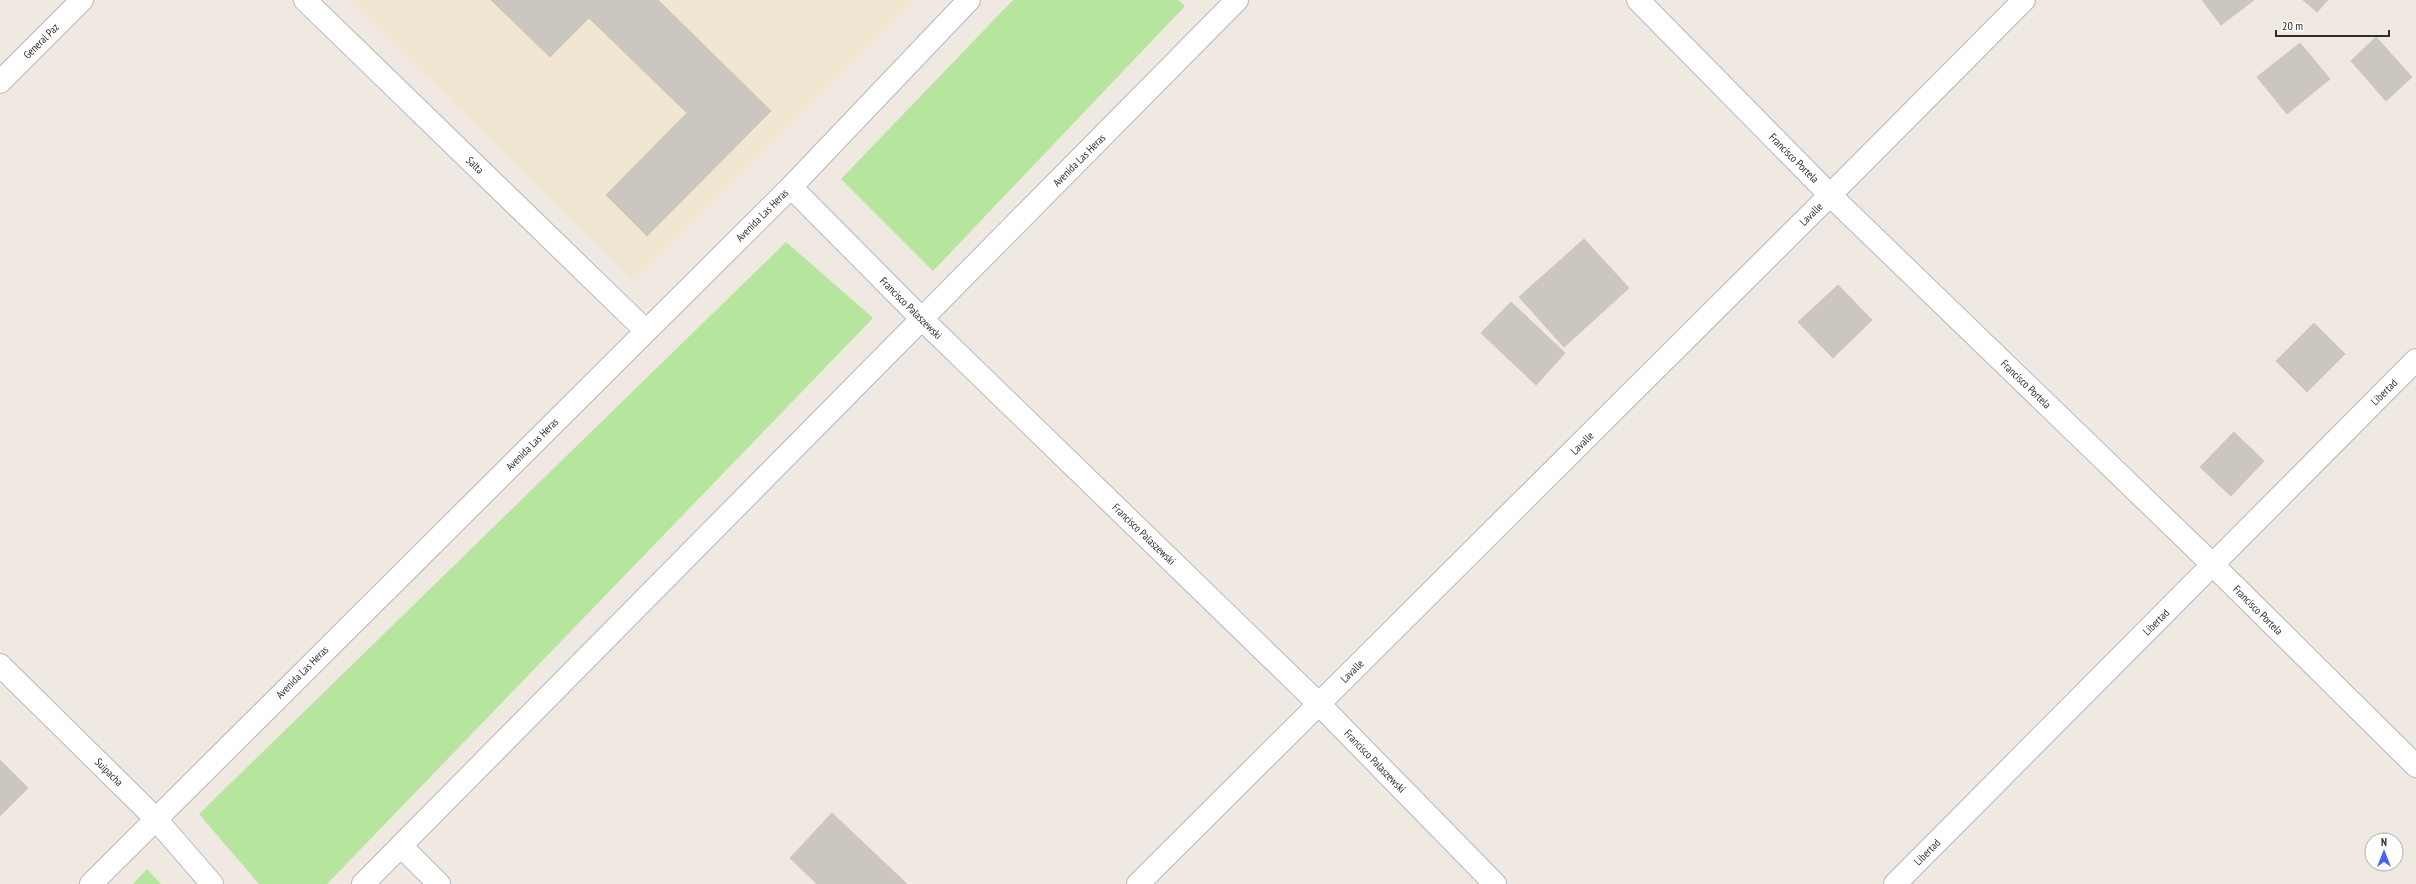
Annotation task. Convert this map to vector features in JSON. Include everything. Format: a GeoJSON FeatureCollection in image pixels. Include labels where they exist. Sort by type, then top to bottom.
{"type":"FeatureCollection","features":[{"type":"Feature","properties":{"kind":"street","name":"General Paz"},"geometry":{"type":"LineString","coordinates":[[0,82],[82,0]]}},
{"type":"Feature","properties":{"kind":"street","name":"Salta"},"geometry":{"type":"LineString","coordinates":[[305,0],[645,330]]}},
{"type":"Feature","properties":{"kind":"street","name":"Avenida Las Heras"},"geometry":{"type":"LineString","coordinates":[[91,884],[155,818],[645,330],[791,187],[969,0]]}},
{"type":"Feature","properties":{"kind":"street","name":"Francisco Portela"},"geometry":{"type":"LineString","coordinates":[[1638,0],[1830,195],[2212,565],[2416,766]]}},
{"type":"Feature","properties":{"kind":"street","name":"Lavalle"},"geometry":{"type":"LineString","coordinates":[[1138,884],[2024,0]]}},
{"type":"Feature","properties":{"kind":"street","name":"Avenida Las Heras"},"geometry":{"type":"LineString","coordinates":[[363,884],[922,319],[1232,2]]}},
{"type":"Feature","properties":{"kind":"street","name":"Francisco Palaszewski"},"geometry":{"type":"LineString","coordinates":[[791,187],[922,319],[1319,704],[1495,884]]}},
{"type":"Feature","properties":{"kind":"street","name":"Libertad"},"geometry":{"type":"LineString","coordinates":[[1895,884],[2416,360]]}},
{"type":"Feature","properties":{"kind":"street","name":"Suipacha"},"geometry":{"type":"LineString","coordinates":[[0,665],[155,818],[212,884]]}},
{"type":"Feature","properties":{"kind":"street"},"geometry":{"type":"LineString","coordinates":[[401,846],[440,884]]}},
{"type":"Feature","properties":{"kind":"shaded area"},"geometry":{"type":"Polygon","coordinates":[[[349,0],[917,0],[635,282],[349,0]]]}},
{"type":"Feature","properties":{"kind":"green space"},"geometry":{"type":"Polygon","coordinates":[[[1013,0],[1178,0],[1185,6],[933,271],[841,179],[1013,0]]]}},
{"type":"Feature","properties":{"kind":"green space"},"geometry":{"type":"Polygon","coordinates":[[[786,242],[873,318],[327,884],[259,884],[199,814],[786,242]]]}},
{"type":"Feature","properties":{"kind":"green space"},"geometry":{"type":"Polygon","coordinates":[[[147,869],[161,884],[133,884],[147,869]]]}},
{"type":"Feature","properties":{"kind":"building"},"geometry":{"type":"Polygon","coordinates":[[[491,0],[658,0],[771,111],[647,236],[606,195],[687,113],[589,18],[550,57],[491,0]]]}},
{"type":"Feature","properties":{"kind":"building"},"geometry":{"type":"Polygon","coordinates":[[[2202,0],[2254,0],[2221,25],[2202,0]]]}},
{"type":"Feature","properties":{"kind":"building"},"geometry":{"type":"Polygon","coordinates":[[[2303,0],[2328,0],[2317,12],[2303,0]]]}},
{"type":"Feature","properties":{"kind":"building"},"geometry":{"type":"Polygon","coordinates":[[[2376,37],[2412,77],[2386,101],[2351,61],[2376,37]]]}},
{"type":"Feature","properties":{"kind":"building"},"geometry":{"type":"Polygon","coordinates":[[[2300,43],[2330,79],[2287,114],[2257,77],[2300,43]]]}},
{"type":"Feature","properties":{"kind":"building"},"geometry":{"type":"Polygon","coordinates":[[[1584,239],[1629,288],[1564,347],[1519,297],[1584,239]]]}},
{"type":"Feature","properties":{"kind":"building"},"geometry":{"type":"Polygon","coordinates":[[[1838,285],[1872,320],[1833,358],[1798,322],[1838,285]]]}},
{"type":"Feature","properties":{"kind":"building"},"geometry":{"type":"Polygon","coordinates":[[[1511,302],[1565,353],[1536,385],[1481,333],[1511,302]]]}},
{"type":"Feature","properties":{"kind":"building"},"geometry":{"type":"Polygon","coordinates":[[[2314,323],[2345,354],[2307,392],[2276,361],[2314,323]]]}},
{"type":"Feature","properties":{"kind":"building"},"geometry":{"type":"Polygon","coordinates":[[[2234,432],[2264,461],[2231,496],[2200,467],[2234,432]]]}},
{"type":"Feature","properties":{"kind":"building"},"geometry":{"type":"Polygon","coordinates":[[[0,760],[28,788],[0,816],[0,760]]]}},
{"type":"Feature","properties":{"kind":"building"},"geometry":{"type":"Polygon","coordinates":[[[832,813],[907,884],[817,884],[790,858],[832,813]]]}}]}
